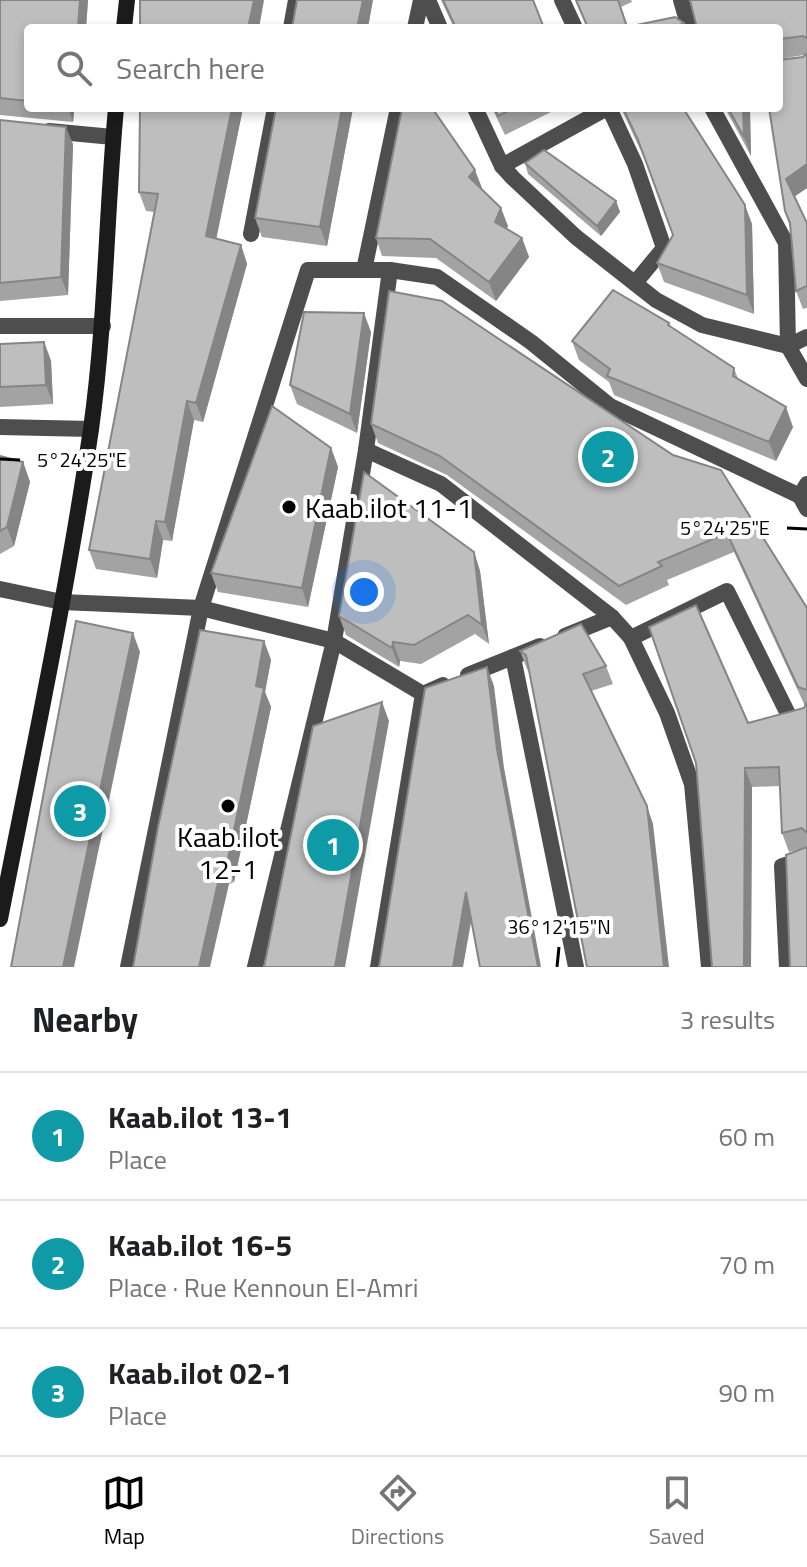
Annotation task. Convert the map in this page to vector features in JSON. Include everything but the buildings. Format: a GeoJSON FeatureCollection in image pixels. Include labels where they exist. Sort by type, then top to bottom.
{"type":"FeatureCollection","features":[{"type":"Feature","properties":{"kind":"street"},"geometry":{"type":"LineString","coordinates":[[124,24],[127,0]]}},
{"type":"Feature","properties":{"kind":"street"},"geometry":{"type":"LineString","coordinates":[[292,24],[296,0]]}},
{"type":"Feature","properties":{"kind":"street"},"geometry":{"type":"LineString","coordinates":[[416,24],[421,0]]}},
{"type":"Feature","properties":{"kind":"street"},"geometry":{"type":"LineString","coordinates":[[428,0],[438,24]]}},
{"type":"Feature","properties":{"kind":"street"},"geometry":{"type":"LineString","coordinates":[[562,0],[573,24]]}},
{"type":"Feature","properties":{"kind":"street"},"geometry":{"type":"LineString","coordinates":[[681,0],[688,24]]}},
{"type":"Feature","properties":{"kind":"street"},"geometry":{"type":"LineString","coordinates":[[0,919],[62,602],[91,429],[103,326],[116,112]]}},
{"type":"Feature","properties":{"kind":"street"},"geometry":{"type":"LineString","coordinates":[[251,234],[274,112]]}},
{"type":"Feature","properties":{"kind":"street"},"geometry":{"type":"LineString","coordinates":[[364,270],[397,112]]}},
{"type":"Feature","properties":{"kind":"street"},"geometry":{"type":"LineString","coordinates":[[477,112],[502,166],[576,237],[656,300],[702,325],[788,346],[807,337]]}},
{"type":"Feature","properties":{"kind":"street"},"geometry":{"type":"LineString","coordinates":[[502,166],[601,112]]}},
{"type":"Feature","properties":{"kind":"street"},"geometry":{"type":"LineString","coordinates":[[610,112],[635,164],[664,248],[635,283]]}},
{"type":"Feature","properties":{"kind":"street"},"geometry":{"type":"LineString","coordinates":[[714,112],[786,243],[788,346],[807,379]]}},
{"type":"Feature","properties":{"kind":"street"},"geometry":{"type":"LineString","coordinates":[[28,129],[113,137]]}},
{"type":"Feature","properties":{"kind":"street"},"geometry":{"type":"LineString","coordinates":[[128,967],[201,608],[308,270],[390,270],[437,277],[531,342],[610,406],[805,496]]}},
{"type":"Feature","properties":{"kind":"street"},"geometry":{"type":"LineString","coordinates":[[255,967],[334,641],[366,450],[390,270]]}},
{"type":"Feature","properties":{"kind":"street"},"geometry":{"type":"LineString","coordinates":[[0,326],[103,326]]}},
{"type":"Feature","properties":{"kind":"street"},"geometry":{"type":"LineString","coordinates":[[0,427],[91,429]]}},
{"type":"Feature","properties":{"kind":"street"},"geometry":{"type":"LineString","coordinates":[[366,450],[441,484],[612,617],[631,638],[667,713],[692,784],[709,967]]}},
{"type":"Feature","properties":{"kind":"street"},"geometry":{"type":"LineString","coordinates":[[0,589],[62,602],[201,608],[334,641],[423,694]]}},
{"type":"Feature","properties":{"kind":"street"},"geometry":{"type":"LineString","coordinates":[[631,638],[727,591],[792,722],[807,717]]}},
{"type":"Feature","properties":{"kind":"street"},"geometry":{"type":"LineString","coordinates":[[423,694],[612,617]]}},
{"type":"Feature","properties":{"kind":"street"},"geometry":{"type":"LineString","coordinates":[[513,657],[576,967]]}},
{"type":"Feature","properties":{"kind":"street"},"geometry":{"type":"LineString","coordinates":[[378,967],[423,694]]}},
{"type":"Feature","properties":{"kind":"street"},"geometry":{"type":"LineString","coordinates":[[787,967],[782,866],[807,858]]}},
{"type":"Feature","properties":{"kind":"place","name":"Kaab.ilot 16-5"},"geometry":{"type":"Point","coordinates":[608,457]}},
{"type":"Feature","properties":{"kind":"place","name":"Kaab.ilot 11-1"},"geometry":{"type":"Point","coordinates":[289,507]}},
{"type":"Feature","properties":{"kind":"place","name":"Kaab.ilot 12-1"},"geometry":{"type":"Point","coordinates":[228,806]}},
{"type":"Feature","properties":{"kind":"place","name":"Kaab.ilot 02-1"},"geometry":{"type":"Point","coordinates":[80,811]}},
{"type":"Feature","properties":{"kind":"place","name":"Kaab.ilot 13-1"},"geometry":{"type":"Point","coordinates":[333,845]}}]}
